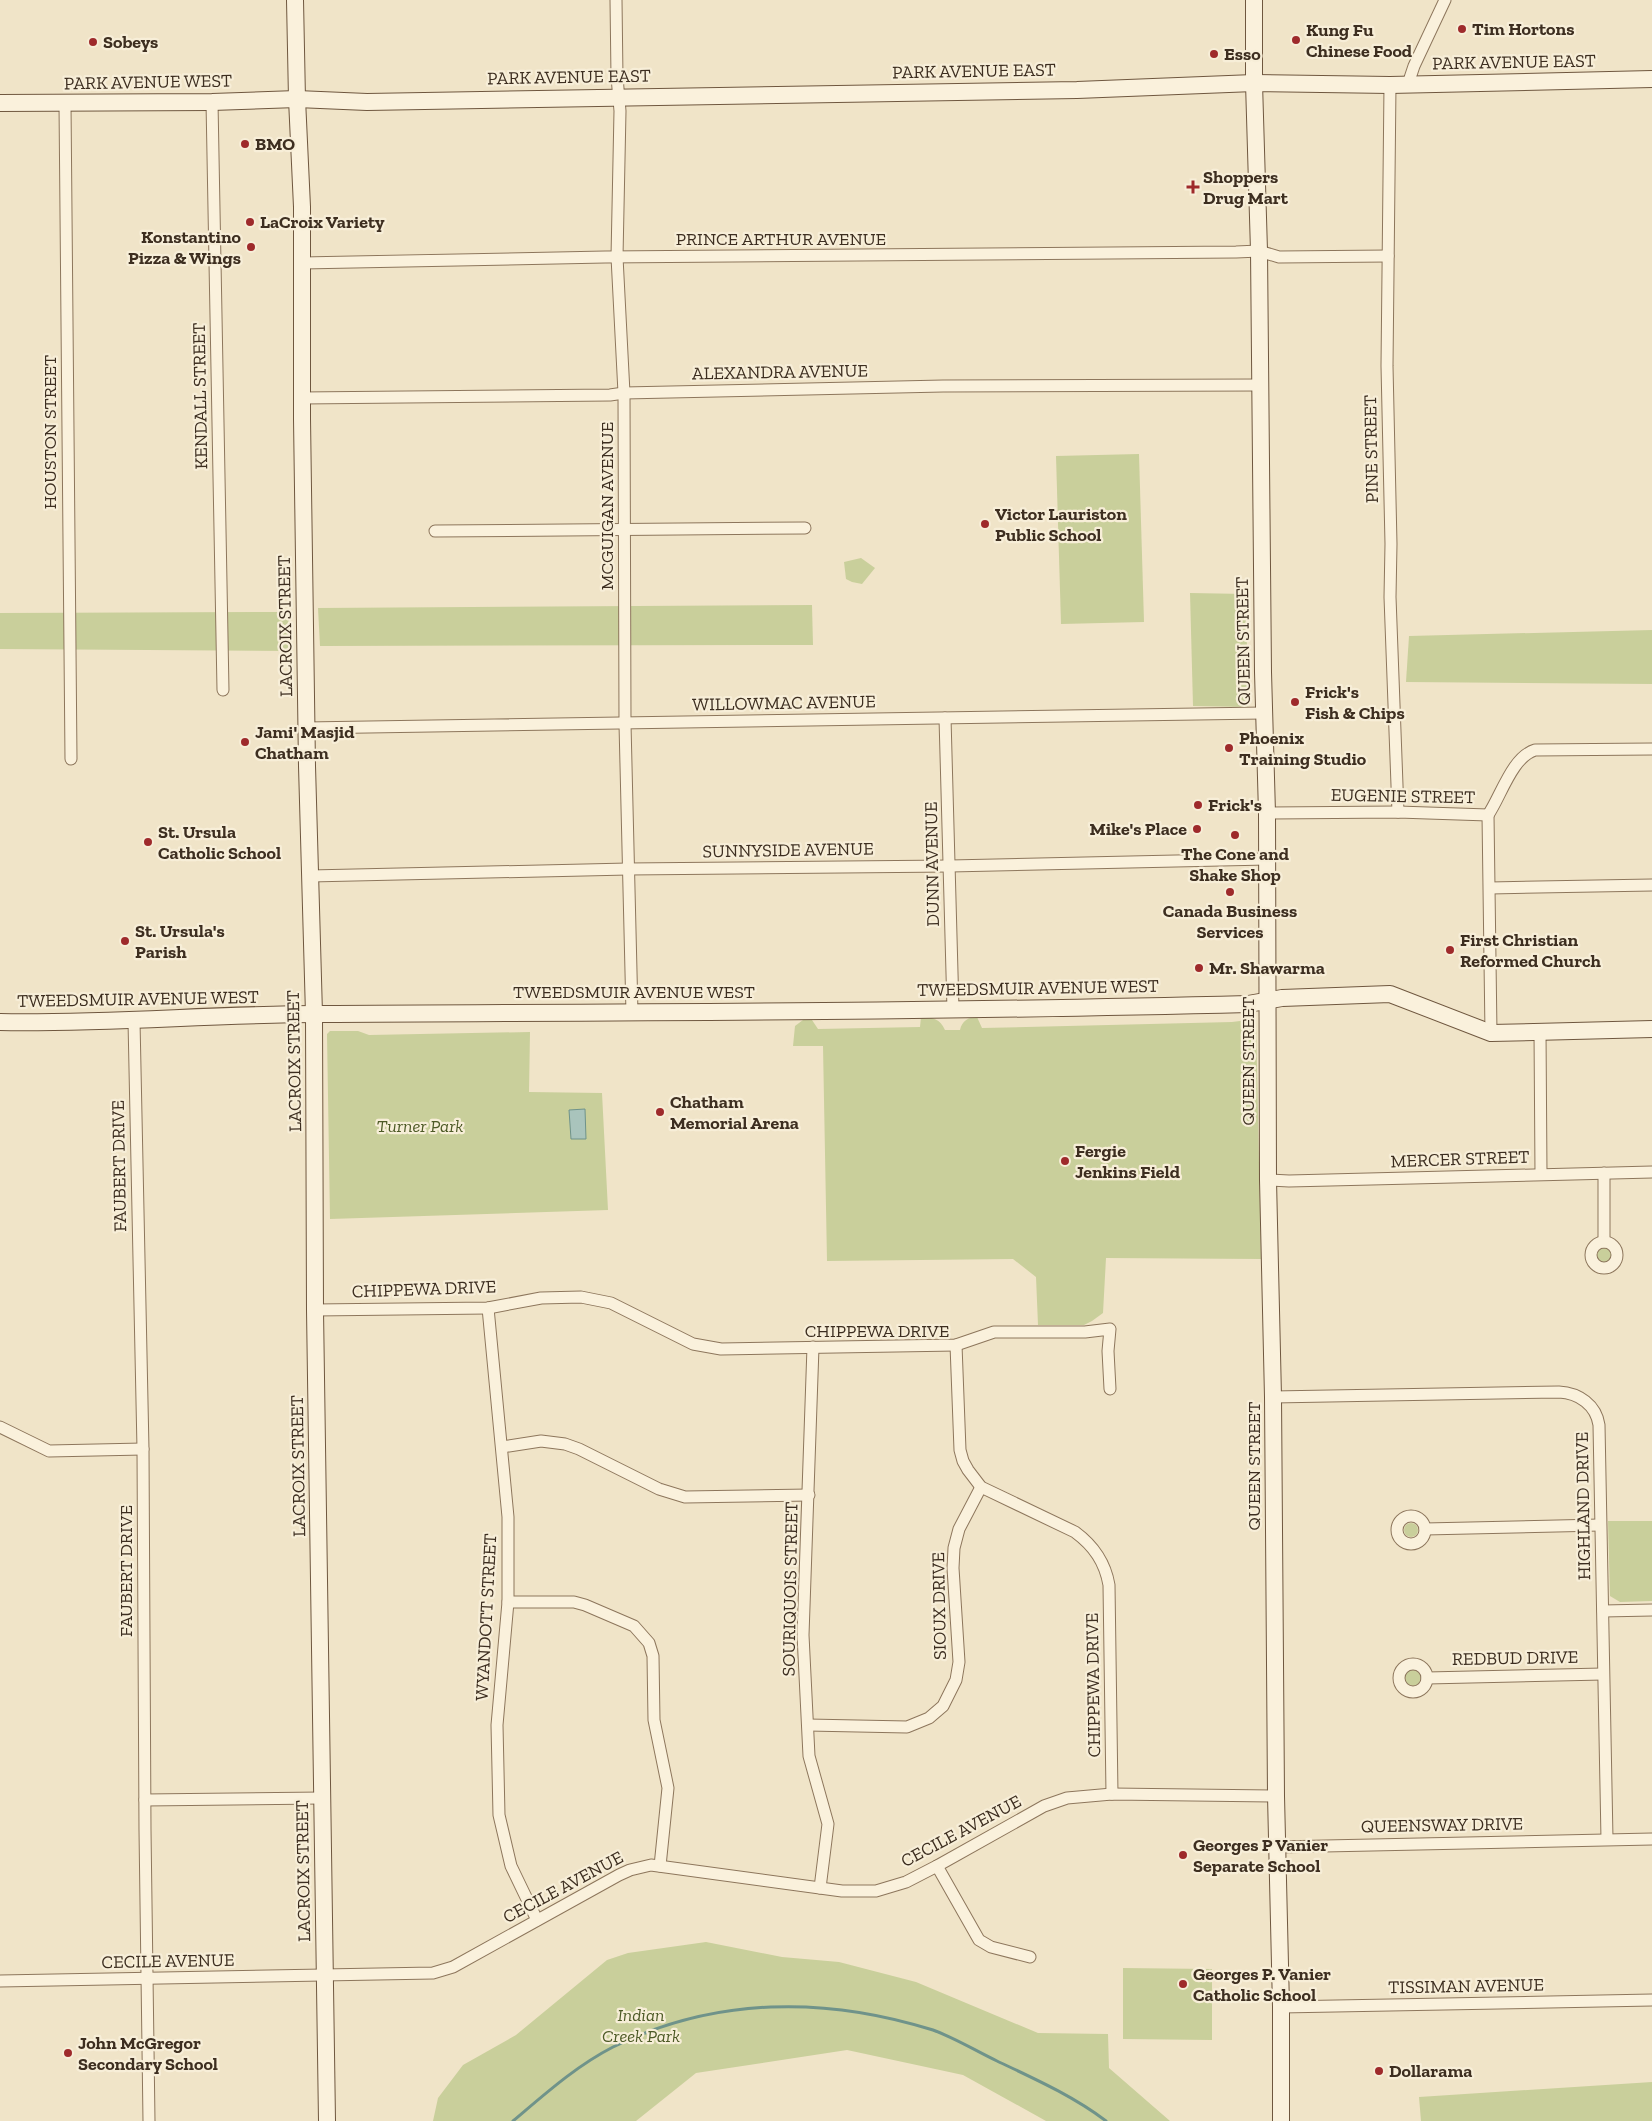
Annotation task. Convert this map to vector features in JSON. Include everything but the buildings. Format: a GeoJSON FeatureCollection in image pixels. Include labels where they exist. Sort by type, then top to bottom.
{"type":"FeatureCollection","features":[{"type":"Feature","properties":{"kind":"main road","name":"LACROIX STREET"},"geometry":{"type":"LineString","coordinates":[[295,0],[302,207],[306,728],[314,1014],[315,1310],[327,2121]]}},
{"type":"Feature","properties":{"kind":"main road","name":"QUEEN STREET"},"geometry":{"type":"LineString","coordinates":[[1254,0],[1254,83],[1259,250],[1263,713],[1267,813],[1268,1180],[1273,1396],[1276,1796],[1281,2007],[1280,2121]]}},
{"type":"Feature","properties":{"kind":"main road","name":"PARK AVENUE EAST"},"geometry":{"type":"LineString","coordinates":[[297,99],[367,102],[618,96],[1077,90],[1254,83],[1390,85],[1652,79]]}},
{"type":"Feature","properties":{"kind":"main road","name":"PARK AVENUE WEST"},"geometry":{"type":"LineString","coordinates":[[0,103],[65,104],[297,99]]}},
{"type":"Feature","properties":{"kind":"main road","name":"TWEEDSMUIR AVENUE WEST"},"geometry":{"type":"LineString","coordinates":[[0,1022],[134,1021],[314,1014],[632,1013],[1230,1004],[1282,998],[1390,994],[1491,1033]]}},
{"type":"Feature","properties":{"kind":"main road"},"geometry":{"type":"LineString","coordinates":[[1491,1033],[1652,1029]]}},
{"type":"Feature","properties":{"kind":"street","name":"MCGUIGAN AVENUE"},"geometry":{"type":"LineString","coordinates":[[616,0],[620,111],[617,257],[624,393],[625,724],[632,1013]]}},
{"type":"Feature","properties":{"kind":"street"},"geometry":{"type":"LineString","coordinates":[[1408,84],[1414,66],[1445,0]]}},
{"type":"Feature","properties":{"kind":"street","name":"PINE STREET"},"geometry":{"type":"LineString","coordinates":[[1390,85],[1387,366],[1391,544],[1390,597],[1398,812]]}},
{"type":"Feature","properties":{"kind":"street","name":"KENDALL STREET"},"geometry":{"type":"LineString","coordinates":[[212,102],[223,690]]}},
{"type":"Feature","properties":{"kind":"street","name":"HOUSTON STREET"},"geometry":{"type":"LineString","coordinates":[[65,104],[71,760]]}},
{"type":"Feature","properties":{"kind":"street"},"geometry":{"type":"LineString","coordinates":[[1259,250],[1279,257],[1388,256]]}},
{"type":"Feature","properties":{"kind":"street","name":"PRINCE ARTHUR AVENUE"},"geometry":{"type":"LineString","coordinates":[[302,263],[617,257],[1216,253],[1259,250]]}},
{"type":"Feature","properties":{"kind":"street","name":"ALEXANDRA AVENUE"},"geometry":{"type":"LineString","coordinates":[[302,398],[610,395],[624,393],[933,387],[1260,385]]}},
{"type":"Feature","properties":{"kind":"street"},"geometry":{"type":"LineString","coordinates":[[435,531],[624,531],[805,528]]}},
{"type":"Feature","properties":{"kind":"street","name":"WILLOWMAC AVENUE"},"geometry":{"type":"LineString","coordinates":[[306,728],[1263,713]]}},
{"type":"Feature","properties":{"kind":"street","name":"DUNN AVENUE"},"geometry":{"type":"LineString","coordinates":[[945,718],[953,1009]]}},
{"type":"Feature","properties":{"kind":"street","name":"EUGENIE STREET"},"geometry":{"type":"LineString","coordinates":[[1267,813],[1398,812],[1488,815],[1515,766],[1528,752],[1535,750],[1652,749]]}},
{"type":"Feature","properties":{"kind":"street"},"geometry":{"type":"LineString","coordinates":[[1488,815],[1491,1033]]}},
{"type":"Feature","properties":{"kind":"street","name":"SUNNYSIDE AVENUE"},"geometry":{"type":"LineString","coordinates":[[310,876],[1267,859]]}},
{"type":"Feature","properties":{"kind":"street"},"geometry":{"type":"LineString","coordinates":[[1490,888],[1652,885]]}},
{"type":"Feature","properties":{"kind":"street","name":"FAUBERT DRIVE"},"geometry":{"type":"LineString","coordinates":[[134,1021],[143,1449],[149,2121]]}},
{"type":"Feature","properties":{"kind":"street"},"geometry":{"type":"LineString","coordinates":[[1540,1031],[1541,1174]]}},
{"type":"Feature","properties":{"kind":"street","name":"MERCER STREET"},"geometry":{"type":"LineString","coordinates":[[1268,1180],[1652,1172]]}},
{"type":"Feature","properties":{"kind":"street"},"geometry":{"type":"LineString","coordinates":[[1604,1173],[1604,1242]]}},
{"type":"Feature","properties":{"kind":"street","name":"CHIPPEWA DRIVE"},"geometry":{"type":"LineString","coordinates":[[315,1310],[488,1308],[542,1298],[586,1298],[610,1303],[693,1344],[721,1349],[956,1346],[960,1450],[968,1470],[981,1487],[1075,1532],[1094,1548],[1104,1566],[1109,1585],[1112,1794]]}},
{"type":"Feature","properties":{"kind":"street","name":"WYANDOTT STREET"},"geometry":{"type":"LineString","coordinates":[[488,1308],[508,1517],[508,1602],[497,1725],[499,1815],[511,1866],[537,1920]]}},
{"type":"Feature","properties":{"kind":"street"},"geometry":{"type":"LineString","coordinates":[[956,1346],[994,1332],[1085,1332],[1110,1329],[1108,1351],[1110,1389]]}},
{"type":"Feature","properties":{"kind":"street","name":"SOURIQUOIS STREET"},"geometry":{"type":"LineString","coordinates":[[813,1347],[803,1635],[809,1756],[828,1824],[820,1888]]}},
{"type":"Feature","properties":{"kind":"street","name":"HIGHLAND DRIVE"},"geometry":{"type":"LineString","coordinates":[[1273,1396],[1559,1392],[1578,1396],[1589,1404],[1598,1420],[1607,1839]]}},
{"type":"Feature","properties":{"kind":"street"},"geometry":{"type":"LineString","coordinates":[[0,1428],[49,1451],[143,1449]]}},
{"type":"Feature","properties":{"kind":"street"},"geometry":{"type":"LineString","coordinates":[[502,1447],[541,1442],[565,1444],[580,1449],[658,1489],[685,1497],[809,1495]]}},
{"type":"Feature","properties":{"kind":"street","name":"SIOUX DRIVE"},"geometry":{"type":"LineString","coordinates":[[808,1725],[907,1727],[929,1718],[942,1706],[956,1680],[959,1662],[953,1568],[954,1548],[959,1529],[981,1487]]}},
{"type":"Feature","properties":{"kind":"street"},"geometry":{"type":"LineString","coordinates":[[1425,1529],[1600,1525]]}},
{"type":"Feature","properties":{"kind":"street"},"geometry":{"type":"LineString","coordinates":[[508,1602],[574,1602],[585,1605],[634,1626],[650,1643],[653,1656],[654,1720],[668,1788],[660,1866]]}},
{"type":"Feature","properties":{"kind":"street"},"geometry":{"type":"LineString","coordinates":[[1603,1611],[1652,1610]]}},
{"type":"Feature","properties":{"kind":"street","name":"REDBUD DRIVE"},"geometry":{"type":"LineString","coordinates":[[1427,1678],[1603,1674]]}},
{"type":"Feature","properties":{"kind":"street","name":"CECILE AVENUE"},"geometry":{"type":"LineString","coordinates":[[0,1981],[424,1974],[444,1971],[630,1870],[651,1865],[842,1891],[876,1891],[906,1882],[1044,1806],[1067,1798],[1112,1794],[1276,1796]]}},
{"type":"Feature","properties":{"kind":"street"},"geometry":{"type":"LineString","coordinates":[[145,1800],[322,1798]]}},
{"type":"Feature","properties":{"kind":"street","name":"QUEENSWAY DRIVE"},"geometry":{"type":"LineString","coordinates":[[1277,1848],[1652,1839]]}},
{"type":"Feature","properties":{"kind":"street"},"geometry":{"type":"LineString","coordinates":[[937,1866],[979,1940],[991,1947],[1030,1957]]}},
{"type":"Feature","properties":{"kind":"street","name":"TISSIMAN AVENUE"},"geometry":{"type":"LineString","coordinates":[[1281,2007],[1652,2000]]}},
{"type":"Feature","properties":{"kind":"green space"},"geometry":{"type":"Polygon","coordinates":[[[1139,454],[1144,622],[1061,624],[1056,456],[1139,454]]]}},
{"type":"Feature","properties":{"kind":"green space"},"geometry":{"type":"Polygon","coordinates":[[[861,558],[875,568],[862,584],[846,579],[844,562],[861,558]]]}},
{"type":"Feature","properties":{"kind":"green space"},"geometry":{"type":"Polygon","coordinates":[[[1190,593],[1246,594],[1248,707],[1193,706],[1190,593]]]}},
{"type":"Feature","properties":{"kind":"green space"},"geometry":{"type":"Polygon","coordinates":[[[812,605],[813,645],[320,646],[318,608],[812,605]]]}},
{"type":"Feature","properties":{"kind":"green space"},"geometry":{"type":"Polygon","coordinates":[[[288,612],[293,651],[0,649],[0,613],[288,612]]]}},
{"type":"Feature","properties":{"kind":"green space"},"geometry":{"type":"Polygon","coordinates":[[[1652,630],[1652,684],[1406,682],[1409,636],[1652,630]]]}},
{"type":"Feature","properties":{"kind":"green space"},"geometry":{"type":"Polygon","coordinates":[[[921,1017],[936,1019],[945,1030],[960,1030],[966,1020],[977,1017],[982,1028],[1232,1022],[1256,1019],[1261,1259],[1106,1258],[1103,1313],[1084,1325],[1038,1325],[1036,1277],[1013,1259],[827,1261],[823,1046],[793,1046],[795,1026],[803,1020],[812,1020],[818,1029],[920,1027],[921,1017]]]}},
{"type":"Feature","properties":{"kind":"green space","name":"Turner Park"},"geometry":{"type":"Polygon","coordinates":[[[330,1031],[358,1031],[369,1035],[530,1032],[529,1092],[602,1093],[608,1210],[330,1219],[327,1034],[330,1031]]]}},
{"type":"Feature","properties":{"kind":"green space"},"geometry":{"type":"Polygon","coordinates":[[[1604,1247],[1610,1249],[1612,1255],[1610,1261],[1604,1263],[1598,1261],[1596,1255],[1598,1249],[1604,1247]]]}},
{"type":"Feature","properties":{"kind":"green space"},"geometry":{"type":"Polygon","coordinates":[[[1608,1521],[1652,1521],[1652,1601],[1620,1602],[1610,1596],[1608,1521]]]}},
{"type":"Feature","properties":{"kind":"green space"},"geometry":{"type":"Polygon","coordinates":[[[1408,1523],[1414,1523],[1418,1530],[1414,1537],[1408,1537],[1404,1533],[1404,1527],[1408,1523]]]}},
{"type":"Feature","properties":{"kind":"green space"},"geometry":{"type":"Polygon","coordinates":[[[1413,1670],[1421,1678],[1413,1686],[1405,1678],[1413,1670]]]}},
{"type":"Feature","properties":{"kind":"green space","name":"Indian Creek Park"},"geometry":{"type":"Polygon","coordinates":[[[706,1942],[782,1957],[839,1962],[916,1982],[1038,2033],[1108,2034],[1109,2068],[1170,2121],[1046,2121],[963,2075],[847,2050],[696,2073],[636,2121],[433,2121],[438,2098],[463,2065],[516,2035],[607,1960],[628,1953],[706,1942]]]}},
{"type":"Feature","properties":{"kind":"green space"},"geometry":{"type":"Polygon","coordinates":[[[1123,1968],[1212,1969],[1212,2040],[1123,2039],[1123,1968]]]}},
{"type":"Feature","properties":{"kind":"green space"},"geometry":{"type":"Polygon","coordinates":[[[1652,2082],[1652,2121],[1421,2121],[1419,2097],[1652,2082]]]}},
{"type":"Feature","properties":{"kind":"water"},"geometry":{"type":"Polygon","coordinates":[[[585,1109],[586,1139],[571,1139],[569,1110],[585,1109]]]}},
{"type":"Feature","properties":{"kind":"waterway"},"geometry":{"type":"LineString","coordinates":[[513,2121],[574,2072],[613,2047],[691,2018],[771,2007],[811,2007],[852,2011],[933,2030],[1053,2088],[1106,2121]]}},
{"type":"Feature","properties":{"kind":"place","name":"Tim Hortons"},"geometry":{"type":"Point","coordinates":[1462,29]}},
{"type":"Feature","properties":{"kind":"place","name":"Kung Fu Chinese Food"},"geometry":{"type":"Point","coordinates":[1296,40]}},
{"type":"Feature","properties":{"kind":"place","name":"Sobeys"},"geometry":{"type":"Point","coordinates":[93,42]}},
{"type":"Feature","properties":{"kind":"place","name":"Esso"},"geometry":{"type":"Point","coordinates":[1214,54]}},
{"type":"Feature","properties":{"kind":"place","name":"BMO"},"geometry":{"type":"Point","coordinates":[245,144]}},
{"type":"Feature","properties":{"kind":"place","name":"Shoppers Drug Mart"},"geometry":{"type":"Point","coordinates":[1193,187]}},
{"type":"Feature","properties":{"kind":"place","name":"LaCroix Variety"},"geometry":{"type":"Point","coordinates":[250,222]}},
{"type":"Feature","properties":{"kind":"place","name":"Konstantino Pizza & Wings"},"geometry":{"type":"Point","coordinates":[251,247]}},
{"type":"Feature","properties":{"kind":"place","name":"Victor Lauriston Public School"},"geometry":{"type":"Point","coordinates":[985,524]}},
{"type":"Feature","properties":{"kind":"place","name":"Frick's Fish & Chips"},"geometry":{"type":"Point","coordinates":[1295,702]}},
{"type":"Feature","properties":{"kind":"place","name":"Jami' Masjid Chatham"},"geometry":{"type":"Point","coordinates":[245,742]}},
{"type":"Feature","properties":{"kind":"place","name":"Phoenix Training Studio"},"geometry":{"type":"Point","coordinates":[1229,748]}},
{"type":"Feature","properties":{"kind":"place","name":"Frick's"},"geometry":{"type":"Point","coordinates":[1198,805]}},
{"type":"Feature","properties":{"kind":"place","name":"Mike's Place"},"geometry":{"type":"Point","coordinates":[1197,829]}},
{"type":"Feature","properties":{"kind":"place","name":"The Cone and Shake Shop"},"geometry":{"type":"Point","coordinates":[1235,835]}},
{"type":"Feature","properties":{"kind":"place","name":"St. Ursula Catholic School"},"geometry":{"type":"Point","coordinates":[148,842]}},
{"type":"Feature","properties":{"kind":"place","name":"Canada Business Services"},"geometry":{"type":"Point","coordinates":[1230,892]}},
{"type":"Feature","properties":{"kind":"place","name":"St. Ursula's Parish"},"geometry":{"type":"Point","coordinates":[125,941]}},
{"type":"Feature","properties":{"kind":"place","name":"First Christian Reformed Church"},"geometry":{"type":"Point","coordinates":[1450,950]}},
{"type":"Feature","properties":{"kind":"place","name":"Mr. Shawarma"},"geometry":{"type":"Point","coordinates":[1199,968]}},
{"type":"Feature","properties":{"kind":"place","name":"Chatham Memorial Arena"},"geometry":{"type":"Point","coordinates":[660,1112]}},
{"type":"Feature","properties":{"kind":"place","name":"Fergie Jenkins Field"},"geometry":{"type":"Point","coordinates":[1065,1161]}},
{"type":"Feature","properties":{"kind":"place","name":"Georges P Vanier Separate School"},"geometry":{"type":"Point","coordinates":[1183,1855]}},
{"type":"Feature","properties":{"kind":"place","name":"Georges P. Vanier Catholic School"},"geometry":{"type":"Point","coordinates":[1183,1984]}},
{"type":"Feature","properties":{"kind":"place","name":"John McGregor Secondary School"},"geometry":{"type":"Point","coordinates":[68,2053]}},
{"type":"Feature","properties":{"kind":"place","name":"Dollarama"},"geometry":{"type":"Point","coordinates":[1379,2071]}}]}
